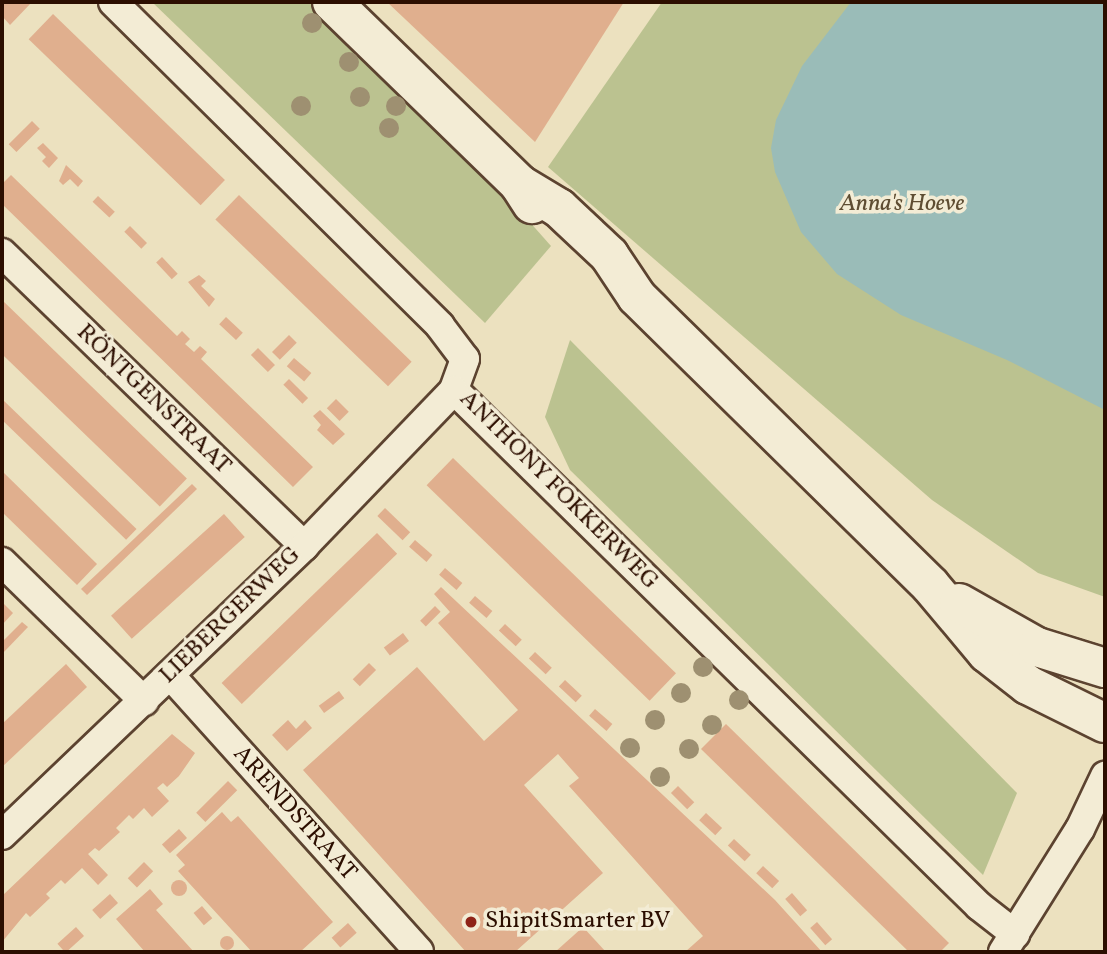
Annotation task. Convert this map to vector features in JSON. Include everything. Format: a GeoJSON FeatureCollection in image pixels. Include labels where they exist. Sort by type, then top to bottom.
{"type":"FeatureCollection","features":[{"type":"Feature","properties":{"kind":"main road"},"geometry":{"type":"LineString","coordinates":[[332,2],[519,184],[565,246],[594,273],[637,297],[930,585],[987,653],[1028,685],[1091,718]]}},
{"type":"Feature","properties":{"kind":"main road"},"geometry":{"type":"LineString","coordinates":[[930,585],[1002,629],[1098,666],[1070,689],[1091,718]]}},
{"type":"Feature","properties":{"kind":"street","name":"ANTHONY FOKKERWEG"},"geometry":{"type":"LineString","coordinates":[[113,2],[440,326],[465,359],[454,390],[979,906],[1009,943]]}},
{"type":"Feature","properties":{"kind":"street","name":"RÖNTGENSTRAAT"},"geometry":{"type":"LineString","coordinates":[[2,253],[304,547]]}},
{"type":"Feature","properties":{"kind":"street","name":"LIEBERGERWEG"},"geometry":{"type":"LineString","coordinates":[[2,835],[304,547],[454,390]]}},
{"type":"Feature","properties":{"kind":"street"},"geometry":{"type":"LineString","coordinates":[[2,562],[144,701]]}},
{"type":"Feature","properties":{"kind":"street","name":"ARENDSTRAAT"},"geometry":{"type":"LineString","coordinates":[[170,675],[419,952]]}},
{"type":"Feature","properties":{"kind":"street"},"geometry":{"type":"LineString","coordinates":[[1009,943],[1087,817],[1105,776]]}},
{"type":"Feature","properties":{"kind":"green space"},"geometry":{"type":"Polygon","coordinates":[[[152,2],[314,2],[473,158],[551,246],[485,323],[152,2]]]}},
{"type":"Feature","properties":{"kind":"green space","name":"Anna's Hoeve"},"geometry":{"type":"Polygon","coordinates":[[[662,2],[1105,2],[1105,597],[1038,573],[932,500],[548,167],[662,2]]]}},
{"type":"Feature","properties":{"kind":"green space"},"geometry":{"type":"Polygon","coordinates":[[[570,340],[1017,793],[983,875],[570,470],[545,417],[570,340]]]}},
{"type":"Feature","properties":{"kind":"water"},"geometry":{"type":"Polygon","coordinates":[[[851,2],[1105,2],[1105,410],[1007,360],[901,315],[837,274],[801,232],[775,172],[771,148],[776,120],[802,66],[851,2]]]}},
{"type":"Feature","properties":{"kind":"building"},"geometry":{"type":"Polygon","coordinates":[[[2,2],[32,2],[10,25],[2,16],[2,2]]]}},
{"type":"Feature","properties":{"kind":"building"},"geometry":{"type":"Polygon","coordinates":[[[387,2],[624,2],[535,142],[387,2]]]}},
{"type":"Feature","properties":{"kind":"building"},"geometry":{"type":"Polygon","coordinates":[[[53,14],[225,180],[201,205],[29,39],[53,14]]]}},
{"type":"Feature","properties":{"kind":"building"},"geometry":{"type":"Polygon","coordinates":[[[32,121],[40,129],[16,152],[9,144],[32,121]]]}},
{"type":"Feature","properties":{"kind":"building"},"geometry":{"type":"Polygon","coordinates":[[[43,143],[58,158],[49,168],[42,161],[46,157],[37,148],[43,143]]]}},
{"type":"Feature","properties":{"kind":"building"},"geometry":{"type":"Polygon","coordinates":[[[66,165],[83,181],[78,187],[70,179],[63,185],[59,181],[66,165]]]}},
{"type":"Feature","properties":{"kind":"building"},"geometry":{"type":"Polygon","coordinates":[[[11,175],[177,336],[182,331],[190,339],[185,344],[194,352],[200,346],[207,352],[201,359],[313,467],[293,487],[2,204],[2,184],[11,175]]]}},
{"type":"Feature","properties":{"kind":"building"},"geometry":{"type":"Polygon","coordinates":[[[239,195],[412,362],[388,386],[215,219],[239,195]]]}},
{"type":"Feature","properties":{"kind":"building"},"geometry":{"type":"Polygon","coordinates":[[[98,196],[115,212],[109,218],[93,202],[98,196]]]}},
{"type":"Feature","properties":{"kind":"building"},"geometry":{"type":"Polygon","coordinates":[[[130,226],[147,243],[141,249],[124,232],[130,226]]]}},
{"type":"Feature","properties":{"kind":"building"},"geometry":{"type":"Polygon","coordinates":[[[162,257],[178,274],[172,279],[156,262],[162,257]]]}},
{"type":"Feature","properties":{"kind":"building"},"geometry":{"type":"Polygon","coordinates":[[[199,275],[206,281],[201,286],[215,299],[209,307],[188,282],[199,275]]]}},
{"type":"Feature","properties":{"kind":"building"},"geometry":{"type":"Polygon","coordinates":[[[2,300],[187,479],[160,507],[2,354],[2,300]]]}},
{"type":"Feature","properties":{"kind":"building"},"geometry":{"type":"Polygon","coordinates":[[[226,317],[243,333],[236,340],[219,324],[226,317]]]}},
{"type":"Feature","properties":{"kind":"building"},"geometry":{"type":"Polygon","coordinates":[[[289,335],[297,343],[280,360],[272,352],[289,335]]]}},
{"type":"Feature","properties":{"kind":"building"},"geometry":{"type":"Polygon","coordinates":[[[258,348],[275,365],[268,372],[251,355],[258,348]]]}},
{"type":"Feature","properties":{"kind":"building"},"geometry":{"type":"Polygon","coordinates":[[[294,358],[311,373],[304,381],[287,366],[294,358]]]}},
{"type":"Feature","properties":{"kind":"building"},"geometry":{"type":"Polygon","coordinates":[[[289,379],[308,398],[302,404],[283,385],[289,379]]]}},
{"type":"Feature","properties":{"kind":"building"},"geometry":{"type":"Polygon","coordinates":[[[2,399],[137,529],[126,540],[2,420],[2,399]]]}},
{"type":"Feature","properties":{"kind":"building"},"geometry":{"type":"Polygon","coordinates":[[[336,399],[349,412],[340,421],[327,408],[336,399]]]}},
{"type":"Feature","properties":{"kind":"building"},"geometry":{"type":"Polygon","coordinates":[[[320,410],[345,434],[333,445],[317,430],[321,425],[313,416],[320,410]]]}},
{"type":"Feature","properties":{"kind":"building"},"geometry":{"type":"Polygon","coordinates":[[[453,458],[676,673],[650,701],[427,485],[453,458]]]}},
{"type":"Feature","properties":{"kind":"building"},"geometry":{"type":"Polygon","coordinates":[[[2,471],[97,564],[77,585],[2,512],[2,471]]]}},
{"type":"Feature","properties":{"kind":"building"},"geometry":{"type":"Polygon","coordinates":[[[192,484],[197,489],[87,595],[81,589],[192,484]]]}},
{"type":"Feature","properties":{"kind":"building"},"geometry":{"type":"Polygon","coordinates":[[[385,508],[410,532],[403,540],[377,516],[385,508]]]}},
{"type":"Feature","properties":{"kind":"building"},"geometry":{"type":"Polygon","coordinates":[[[224,514],[245,537],[132,639],[111,616],[224,514]]]}},
{"type":"Feature","properties":{"kind":"building"},"geometry":{"type":"Polygon","coordinates":[[[377,533],[397,554],[242,704],[222,683],[377,533]]]}},
{"type":"Feature","properties":{"kind":"building"},"geometry":{"type":"Polygon","coordinates":[[[415,540],[432,555],[426,562],[409,547],[415,540]]]}},
{"type":"Feature","properties":{"kind":"building"},"geometry":{"type":"Polygon","coordinates":[[[445,568],[462,583],[456,590],[439,575],[445,568]]]}},
{"type":"Feature","properties":{"kind":"building"},"geometry":{"type":"Polygon","coordinates":[[[441,587],[775,900],[822,952],[685,952],[703,936],[569,786],[579,778],[558,754],[524,785],[603,873],[515,952],[466,952],[303,770],[417,667],[484,741],[518,710],[438,623],[450,612],[434,594],[441,587]]]}},
{"type":"Feature","properties":{"kind":"building"},"geometry":{"type":"Polygon","coordinates":[[[475,596],[492,611],[486,618],[469,603],[475,596]]]}},
{"type":"Feature","properties":{"kind":"building"},"geometry":{"type":"Polygon","coordinates":[[[2,602],[13,613],[2,625],[2,602]]]}},
{"type":"Feature","properties":{"kind":"building"},"geometry":{"type":"Polygon","coordinates":[[[435,606],[441,612],[426,627],[420,621],[435,606]]]}},
{"type":"Feature","properties":{"kind":"building"},"geometry":{"type":"Polygon","coordinates":[[[22,622],[28,627],[2,654],[2,642],[22,622]]]}},
{"type":"Feature","properties":{"kind":"building"},"geometry":{"type":"Polygon","coordinates":[[[505,624],[522,640],[516,646],[499,631],[505,624]]]}},
{"type":"Feature","properties":{"kind":"building"},"geometry":{"type":"Polygon","coordinates":[[[403,633],[409,641],[390,655],[384,647],[403,633]]]}},
{"type":"Feature","properties":{"kind":"building"},"geometry":{"type":"Polygon","coordinates":[[[535,652],[552,668],[546,674],[529,659],[535,652]]]}},
{"type":"Feature","properties":{"kind":"building"},"geometry":{"type":"Polygon","coordinates":[[[369,663],[376,670],[360,686],[353,679],[369,663]]]}},
{"type":"Feature","properties":{"kind":"building"},"geometry":{"type":"Polygon","coordinates":[[[66,664],[87,687],[2,767],[2,724],[66,664]]]}},
{"type":"Feature","properties":{"kind":"building"},"geometry":{"type":"Polygon","coordinates":[[[565,680],[582,696],[576,702],[559,687],[565,680]]]}},
{"type":"Feature","properties":{"kind":"building"},"geometry":{"type":"Polygon","coordinates":[[[339,691],[344,698],[324,713],[319,706],[339,691]]]}},
{"type":"Feature","properties":{"kind":"building"},"geometry":{"type":"Polygon","coordinates":[[[595,709],[612,724],[606,731],[589,716],[595,709]]]}},
{"type":"Feature","properties":{"kind":"building"},"geometry":{"type":"Polygon","coordinates":[[[288,720],[296,729],[305,720],[312,728],[287,751],[272,735],[288,720]]]}},
{"type":"Feature","properties":{"kind":"building"},"geometry":{"type":"Polygon","coordinates":[[[726,724],[949,943],[940,952],[909,952],[701,749],[726,724]]]}},
{"type":"Feature","properties":{"kind":"building"},"geometry":{"type":"Polygon","coordinates":[[[172,734],[195,753],[179,776],[167,787],[163,783],[157,788],[169,801],[152,817],[144,808],[133,819],[129,815],[116,828],[120,832],[99,851],[95,848],[88,854],[108,875],[98,885],[82,868],[65,884],[61,880],[46,894],[50,898],[30,917],[26,913],[2,942],[2,896],[172,734]]]}},
{"type":"Feature","properties":{"kind":"building"},"geometry":{"type":"Polygon","coordinates":[[[228,781],[237,790],[205,822],[196,813],[228,781]]]}},
{"type":"Feature","properties":{"kind":"building"},"geometry":{"type":"Polygon","coordinates":[[[678,786],[694,802],[687,809],[671,793],[678,786]]]}},
{"type":"Feature","properties":{"kind":"building"},"geometry":{"type":"Polygon","coordinates":[[[222,812],[231,822],[238,816],[333,922],[300,952],[252,952],[178,871],[185,865],[176,855],[222,812]]]}},
{"type":"Feature","properties":{"kind":"building"},"geometry":{"type":"Polygon","coordinates":[[[706,813],[722,828],[715,835],[699,820],[706,813]]]}},
{"type":"Feature","properties":{"kind":"building"},"geometry":{"type":"Polygon","coordinates":[[[179,829],[187,838],[170,853],[162,844],[179,829]]]}},
{"type":"Feature","properties":{"kind":"building"},"geometry":{"type":"Polygon","coordinates":[[[734,839],[751,855],[745,861],[728,846],[734,839]]]}},
{"type":"Feature","properties":{"kind":"building"},"geometry":{"type":"Polygon","coordinates":[[[144,862],[153,871],[137,887],[128,878],[144,862]]]}},
{"type":"Feature","properties":{"kind":"building"},"geometry":{"type":"Polygon","coordinates":[[[763,866],[779,881],[772,888],[756,873],[763,866]]]}},
{"type":"Feature","properties":{"kind":"building"},"geometry":{"type":"Polygon","coordinates":[[[179,880],[187,888],[179,896],[171,888],[179,880]]]}},
{"type":"Feature","properties":{"kind":"building"},"geometry":{"type":"Polygon","coordinates":[[[150,889],[163,904],[156,910],[194,952],[145,952],[116,919],[150,889]]]}},
{"type":"Feature","properties":{"kind":"building"},"geometry":{"type":"Polygon","coordinates":[[[792,893],[807,910],[800,916],[785,899],[792,893]]]}},
{"type":"Feature","properties":{"kind":"building"},"geometry":{"type":"Polygon","coordinates":[[[110,894],[118,903],[100,919],[92,910],[110,894]]]}},
{"type":"Feature","properties":{"kind":"building"},"geometry":{"type":"Polygon","coordinates":[[[202,906],[212,918],[204,925],[194,913],[202,906]]]}},
{"type":"Feature","properties":{"kind":"building"},"geometry":{"type":"Polygon","coordinates":[[[817,922],[832,939],[825,945],[810,928],[817,922]]]}},
{"type":"Feature","properties":{"kind":"building"},"geometry":{"type":"Polygon","coordinates":[[[348,923],[357,933],[340,947],[332,938],[348,923]]]}},
{"type":"Feature","properties":{"kind":"building"},"geometry":{"type":"Polygon","coordinates":[[[76,927],[84,936],[66,952],[57,944],[76,927]]]}},
{"type":"Feature","properties":{"kind":"building"},"geometry":{"type":"Polygon","coordinates":[[[583,927],[606,952],[555,952],[583,927]]]}},
{"type":"Feature","properties":{"kind":"building"},"geometry":{"type":"Polygon","coordinates":[[[224,936],[230,936],[234,943],[230,950],[224,950],[220,946],[220,940],[224,936]]]}},
{"type":"Feature","properties":{"kind":"place","name":"ShipitSmarter BV"},"geometry":{"type":"Point","coordinates":[471,922]}}]}
